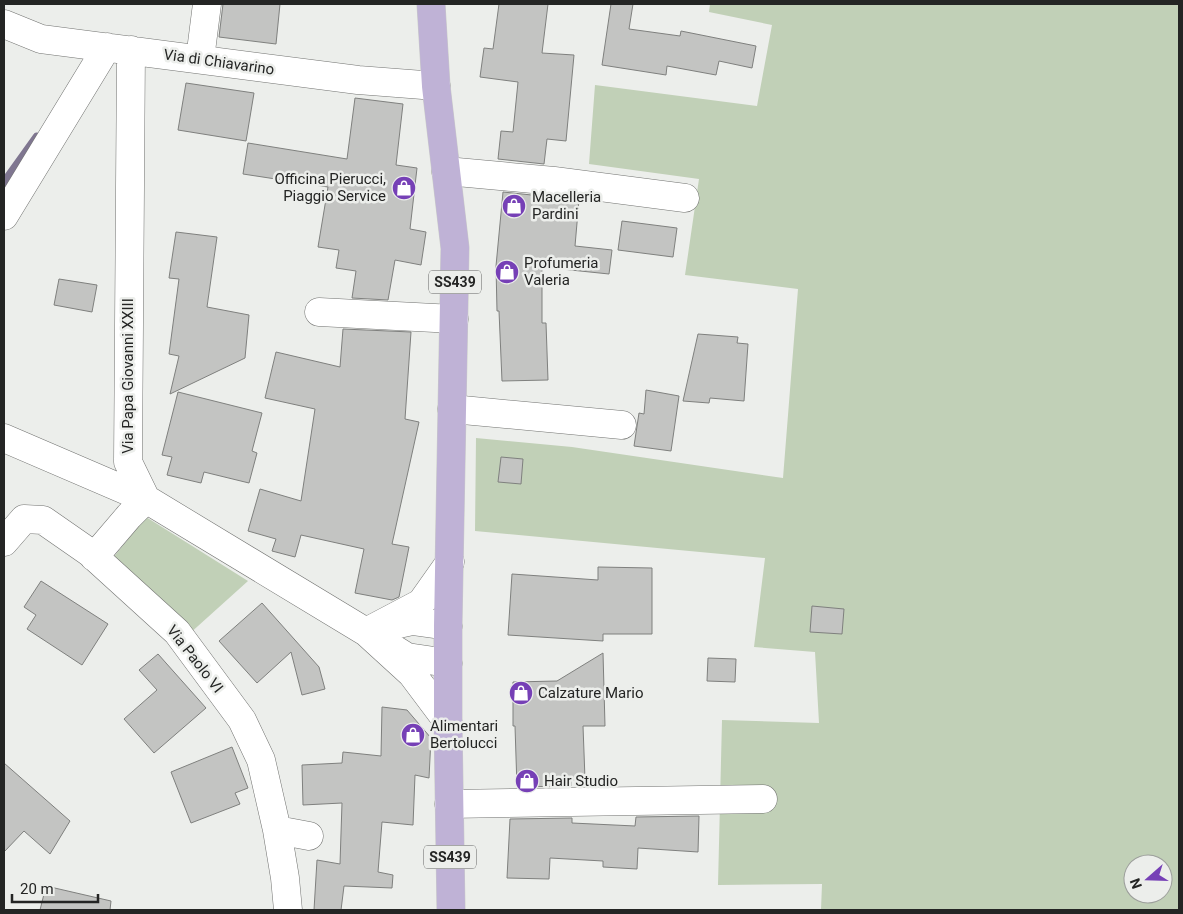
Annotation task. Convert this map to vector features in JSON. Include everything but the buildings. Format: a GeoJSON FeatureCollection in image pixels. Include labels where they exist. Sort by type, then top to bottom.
{"type":"FeatureCollection","features":[{"type":"Feature","properties":{"kind":"main road","name":"SS439"},"geometry":{"type":"LineString","coordinates":[[431,4],[436,86],[455,248],[448,626],[451,910]]}},
{"type":"Feature","properties":{"kind":"street"},"geometry":{"type":"LineString","coordinates":[[200,59],[207,4]]}},
{"type":"Feature","properties":{"kind":"street","name":"Via di Chiavarino"},"geometry":{"type":"LineString","coordinates":[[4,24],[41,39],[358,80],[436,86]]}},
{"type":"Feature","properties":{"kind":"street"},"geometry":{"type":"LineString","coordinates":[[4,216],[119,48]]}},
{"type":"Feature","properties":{"kind":"street","name":"Via Papa Giovanni XXIII"},"geometry":{"type":"LineString","coordinates":[[119,48],[128,462],[146,499]]}},
{"type":"Feature","properties":{"kind":"street"},"geometry":{"type":"LineString","coordinates":[[446,171],[554,181],[685,198]]}},
{"type":"Feature","properties":{"kind":"street"},"geometry":{"type":"LineString","coordinates":[[319,312],[454,319]]}},
{"type":"Feature","properties":{"kind":"street"},"geometry":{"type":"LineString","coordinates":[[452,410],[622,425]]}},
{"type":"Feature","properties":{"kind":"street"},"geometry":{"type":"LineString","coordinates":[[4,438],[146,499],[408,657],[448,663]]}},
{"type":"Feature","properties":{"kind":"street"},"geometry":{"type":"LineString","coordinates":[[94,557],[146,499]]}},
{"type":"Feature","properties":{"kind":"street","name":"Via Paolo VI"},"geometry":{"type":"LineString","coordinates":[[4,542],[24,519],[43,520],[94,557],[177,632],[242,720],[261,760],[277,830],[288,910]]}},
{"type":"Feature","properties":{"kind":"street"},"geometry":{"type":"LineString","coordinates":[[366,632],[421,604],[450,562]]}},
{"type":"Feature","properties":{"kind":"street"},"geometry":{"type":"LineString","coordinates":[[366,632],[412,621],[448,626]]}},
{"type":"Feature","properties":{"kind":"street"},"geometry":{"type":"LineString","coordinates":[[366,632],[412,674],[448,722]]}},
{"type":"Feature","properties":{"kind":"street"},"geometry":{"type":"LineString","coordinates":[[449,804],[763,799]]}},
{"type":"Feature","properties":{"kind":"street"},"geometry":{"type":"LineString","coordinates":[[277,830],[310,836]]}},
{"type":"Feature","properties":{"kind":"green space"},"geometry":{"type":"Polygon","coordinates":[[[710,4],[1179,4],[1179,910],[821,910],[822,884],[718,885],[722,720],[819,723],[815,652],[754,647],[765,558],[475,531],[476,438],[572,447],[783,478],[798,289],[685,275],[699,179],[589,164],[595,85],[757,106],[772,25],[709,12],[710,4]]]}},
{"type":"Feature","properties":{"kind":"green space"},"geometry":{"type":"Polygon","coordinates":[[[146,517],[248,581],[188,635],[108,564],[146,517]]]}},
{"type":"Feature","properties":{"kind":"waterway"},"geometry":{"type":"LineString","coordinates":[[4,183],[37,137]]}},
{"type":"Feature","properties":{"kind":"place","name":"Officina Pierucci, Piaggio Service"},"geometry":{"type":"Point","coordinates":[404,188]}},
{"type":"Feature","properties":{"kind":"place","name":"Macelleria Pardini"},"geometry":{"type":"Point","coordinates":[514,206]}},
{"type":"Feature","properties":{"kind":"place","name":"Profumeria Valeria"},"geometry":{"type":"Point","coordinates":[507,272]}},
{"type":"Feature","properties":{"kind":"place","name":"Calzature Mario"},"geometry":{"type":"Point","coordinates":[521,693]}},
{"type":"Feature","properties":{"kind":"place","name":"Alimentari Bertolucci"},"geometry":{"type":"Point","coordinates":[413,735]}},
{"type":"Feature","properties":{"kind":"place","name":"Hair Studio"},"geometry":{"type":"Point","coordinates":[527,781]}}]}
